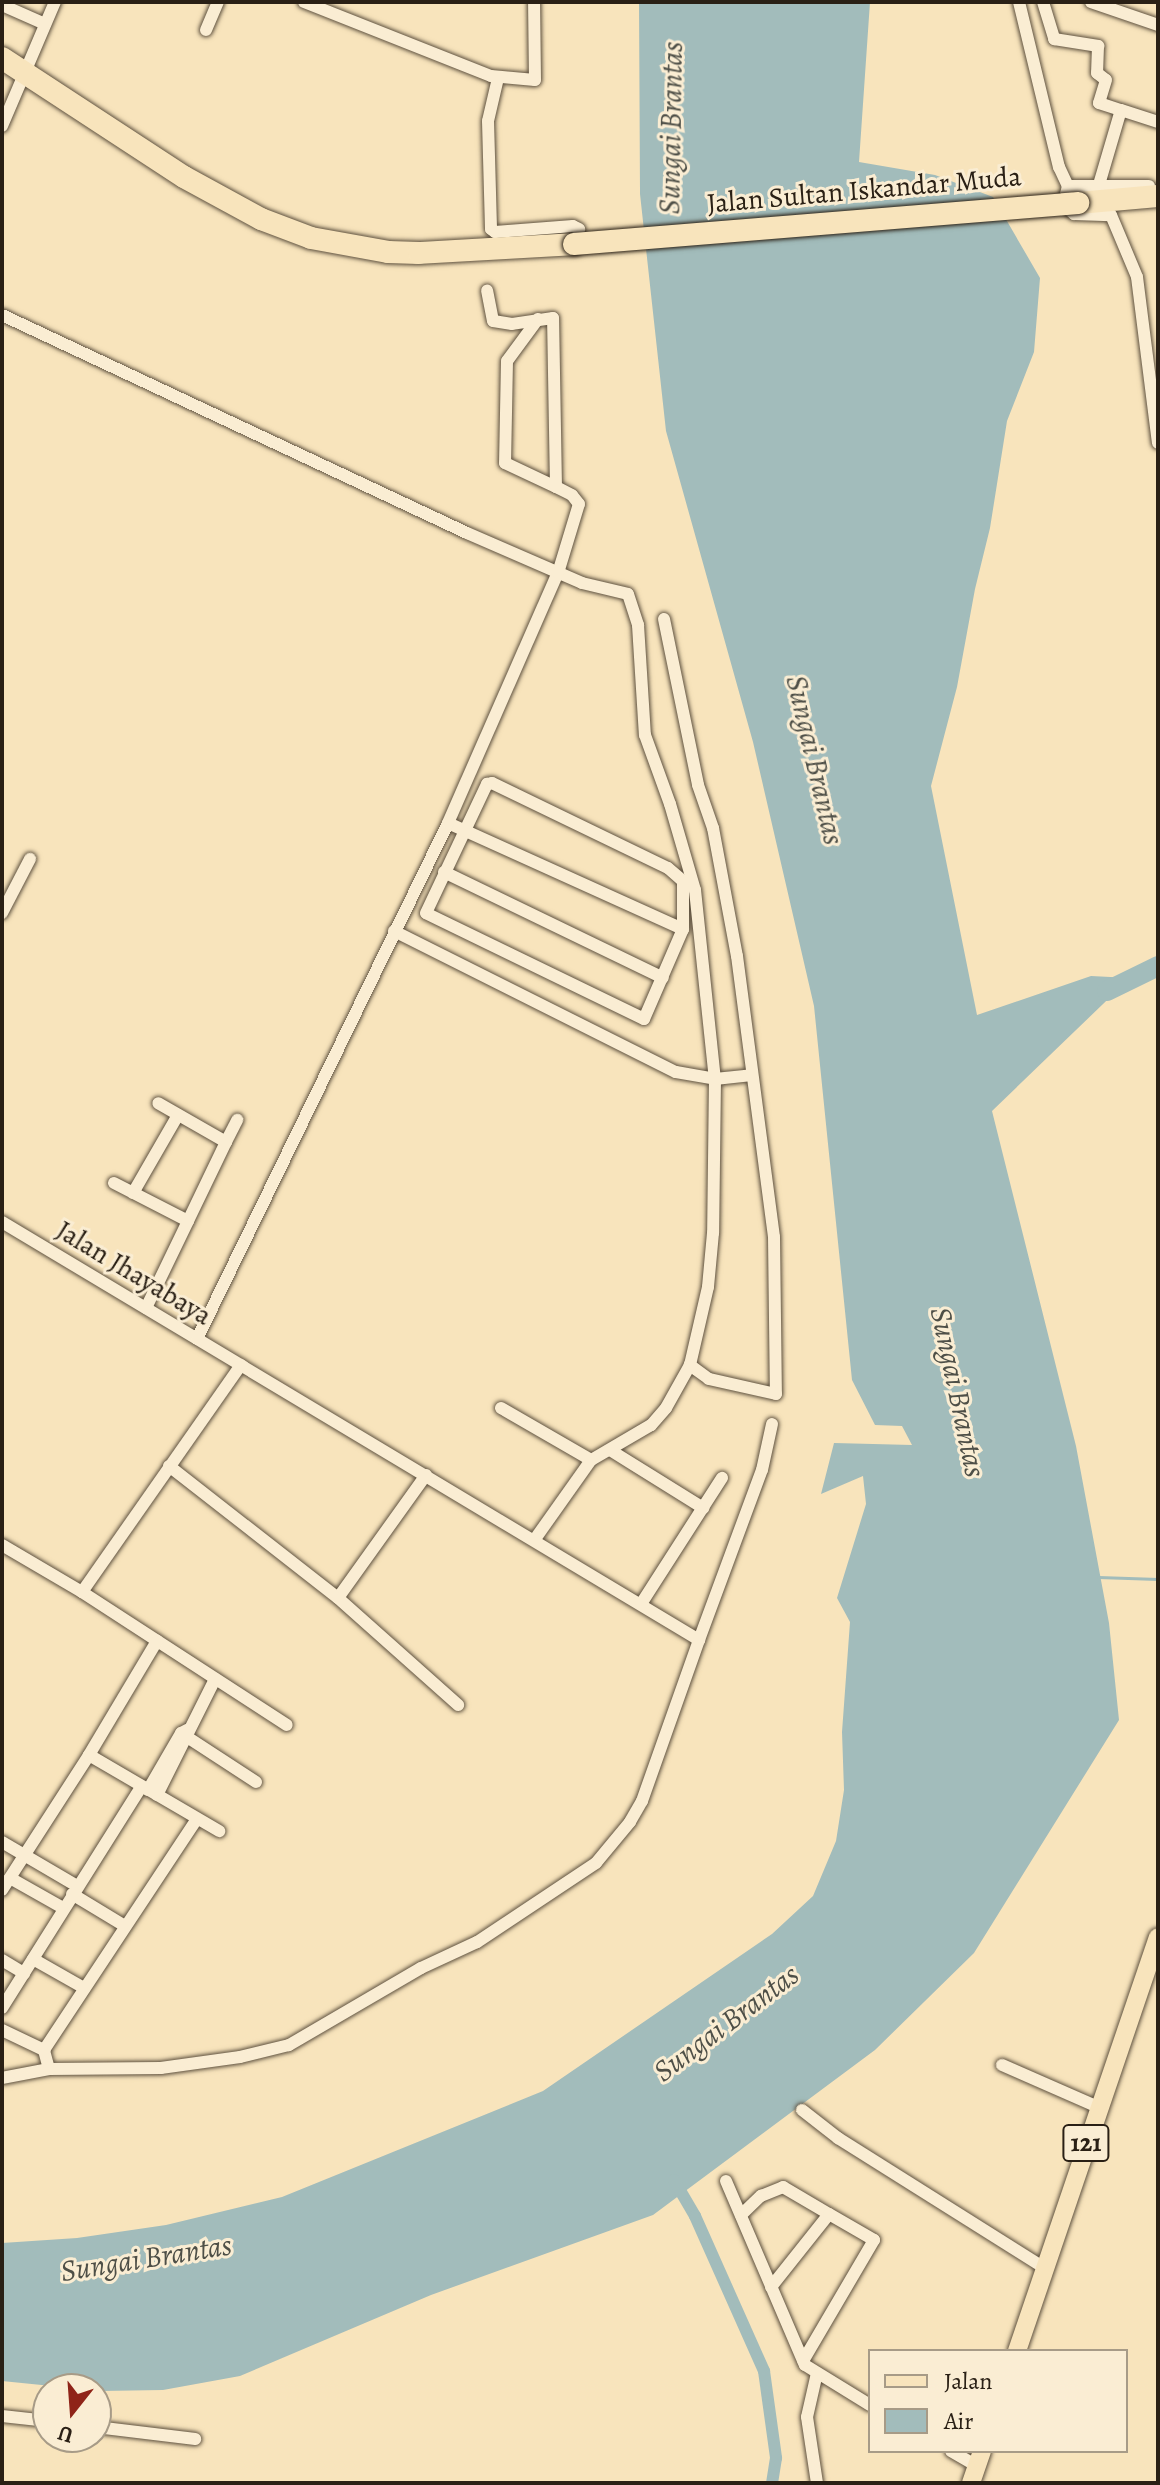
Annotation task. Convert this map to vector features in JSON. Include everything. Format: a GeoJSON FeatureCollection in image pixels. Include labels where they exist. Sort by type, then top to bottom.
{"type":"FeatureCollection","features":[{"type":"Feature","properties":{"kind":"highway","name":"Jalan Sultan Iskandar Muda"},"geometry":{"type":"LineString","coordinates":[[2,58],[184,177],[261,219],[311,238],[388,252],[419,253],[1073,194],[1158,196]]}},
{"type":"Feature","properties":{"kind":"main road","name":"121"},"geometry":{"type":"LineString","coordinates":[[1018,2349],[1158,1937]]}},
{"type":"Feature","properties":{"kind":"street"},"geometry":{"type":"LineString","coordinates":[[2,126],[55,2]]}},
{"type":"Feature","properties":{"kind":"street"},"geometry":{"type":"LineString","coordinates":[[206,30],[218,2]]}},
{"type":"Feature","properties":{"kind":"street"},"geometry":{"type":"LineString","coordinates":[[304,2],[498,78],[535,80],[534,2]]}},
{"type":"Feature","properties":{"kind":"street"},"geometry":{"type":"LineString","coordinates":[[1019,2],[1059,167],[1073,194]]}},
{"type":"Feature","properties":{"kind":"street"},"geometry":{"type":"LineString","coordinates":[[1043,2],[1054,39],[1098,46],[1097,73],[1106,80],[1099,103],[1158,122]]}},
{"type":"Feature","properties":{"kind":"street"},"geometry":{"type":"LineString","coordinates":[[1091,2],[1158,25]]}},
{"type":"Feature","properties":{"kind":"street"},"geometry":{"type":"LineString","coordinates":[[2,5],[45,24]]}},
{"type":"Feature","properties":{"kind":"street"},"geometry":{"type":"LineString","coordinates":[[498,78],[488,121],[491,229],[495,232],[573,226],[576,237]]}},
{"type":"Feature","properties":{"kind":"street"},"geometry":{"type":"LineString","coordinates":[[1098,188],[1121,110]]}},
{"type":"Feature","properties":{"kind":"street"},"geometry":{"type":"LineString","coordinates":[[1158,185],[1098,188],[1065,198],[1070,213],[1111,215],[1137,277],[1158,443]]}},
{"type":"Feature","properties":{"kind":"street"},"geometry":{"type":"LineString","coordinates":[[487,291],[493,321],[512,324],[553,318],[556,487]]}},
{"type":"Feature","properties":{"kind":"street"},"geometry":{"type":"LineString","coordinates":[[2,315],[558,573],[604,589],[625,592],[633,607],[642,666],[642,722],[695,890],[715,1079],[712,1246],[708,1287],[690,1365],[657,1419],[591,1460],[535,1539]]}},
{"type":"Feature","properties":{"kind":"street"},"geometry":{"type":"LineString","coordinates":[[197,1339],[448,823],[558,573],[579,504],[572,495],[505,463],[507,361],[538,319]]}},
{"type":"Feature","properties":{"kind":"street"},"geometry":{"type":"LineString","coordinates":[[664,619],[698,785],[713,828],[722,871],[752,1075],[774,1237],[776,1394],[709,1379],[690,1365]]}},
{"type":"Feature","properties":{"kind":"street"},"geometry":{"type":"LineString","coordinates":[[492,783],[677,875],[684,891],[683,929],[644,1019],[428,915],[425,908],[465,831],[487,784],[492,783]]}},
{"type":"Feature","properties":{"kind":"street"},"geometry":{"type":"LineString","coordinates":[[448,823],[683,929]]}},
{"type":"Feature","properties":{"kind":"street"},"geometry":{"type":"LineString","coordinates":[[2,913],[30,859]]}},
{"type":"Feature","properties":{"kind":"street"},"geometry":{"type":"LineString","coordinates":[[444,872],[663,978]]}},
{"type":"Feature","properties":{"kind":"street"},"geometry":{"type":"LineString","coordinates":[[394,931],[676,1072],[715,1079],[752,1075]]}},
{"type":"Feature","properties":{"kind":"street"},"geometry":{"type":"LineString","coordinates":[[158,1103],[226,1142]]}},
{"type":"Feature","properties":{"kind":"street"},"geometry":{"type":"LineString","coordinates":[[133,1193],[178,1115]]}},
{"type":"Feature","properties":{"kind":"street"},"geometry":{"type":"LineString","coordinates":[[146,1308],[237,1120]]}},
{"type":"Feature","properties":{"kind":"street"},"geometry":{"type":"LineString","coordinates":[[114,1183],[188,1221]]}},
{"type":"Feature","properties":{"kind":"street","name":"Jalan Jhayabaya"},"geometry":{"type":"LineString","coordinates":[[2,1222],[699,1640]]}},
{"type":"Feature","properties":{"kind":"street"},"geometry":{"type":"LineString","coordinates":[[82,1592],[241,1365]]}},
{"type":"Feature","properties":{"kind":"street"},"geometry":{"type":"LineString","coordinates":[[501,1408],[591,1460]]}},
{"type":"Feature","properties":{"kind":"street"},"geometry":{"type":"LineString","coordinates":[[2,2078],[49,2069],[161,2068],[240,2057],[289,2045],[421,1968],[477,1942],[596,1863],[630,1822],[642,1801],[758,1483],[772,1424]]}},
{"type":"Feature","properties":{"kind":"street"},"geometry":{"type":"LineString","coordinates":[[610,1450],[703,1508]]}},
{"type":"Feature","properties":{"kind":"street"},"geometry":{"type":"LineString","coordinates":[[169,1466],[338,1598],[458,1705]]}},
{"type":"Feature","properties":{"kind":"street"},"geometry":{"type":"LineString","coordinates":[[338,1598],[426,1475]]}},
{"type":"Feature","properties":{"kind":"street"},"geometry":{"type":"LineString","coordinates":[[641,1604],[722,1478]]}},
{"type":"Feature","properties":{"kind":"street"},"geometry":{"type":"LineString","coordinates":[[3,1549],[82,1592],[286,1727]]}},
{"type":"Feature","properties":{"kind":"street"},"geometry":{"type":"LineString","coordinates":[[2,1890],[89,1755],[157,1641]]}},
{"type":"Feature","properties":{"kind":"street"},"geometry":{"type":"LineString","coordinates":[[2,2008],[75,1890],[149,1790],[186,1733],[213,1681]]}},
{"type":"Feature","properties":{"kind":"street"},"geometry":{"type":"LineString","coordinates":[[186,1733],[256,1782]]}},
{"type":"Feature","properties":{"kind":"street"},"geometry":{"type":"LineString","coordinates":[[89,1755],[219,1831]]}},
{"type":"Feature","properties":{"kind":"street"},"geometry":{"type":"LineString","coordinates":[[49,2069],[44,2050],[197,1819]]}},
{"type":"Feature","properties":{"kind":"street"},"geometry":{"type":"LineString","coordinates":[[2,1842],[125,1926]]}},
{"type":"Feature","properties":{"kind":"street"},"geometry":{"type":"LineString","coordinates":[[10,1878],[63,1908]]}},
{"type":"Feature","properties":{"kind":"street"},"geometry":{"type":"LineString","coordinates":[[33,1959],[84,1988]]}},
{"type":"Feature","properties":{"kind":"street"},"geometry":{"type":"LineString","coordinates":[[2,1960],[24,1973]]}},
{"type":"Feature","properties":{"kind":"street"},"geometry":{"type":"LineString","coordinates":[[2,2030],[44,2050]]}},
{"type":"Feature","properties":{"kind":"street"},"geometry":{"type":"LineString","coordinates":[[1002,2065],[1098,2107]]}},
{"type":"Feature","properties":{"kind":"street"},"geometry":{"type":"LineString","coordinates":[[802,2110],[838,2138],[1046,2269]]}},
{"type":"Feature","properties":{"kind":"street"},"geometry":{"type":"LineString","coordinates":[[726,2181],[803,2361],[868,2404]]}},
{"type":"Feature","properties":{"kind":"street"},"geometry":{"type":"LineString","coordinates":[[741,2215],[761,2196],[783,2187],[871,2237],[874,2242],[803,2361]]}},
{"type":"Feature","properties":{"kind":"street"},"geometry":{"type":"LineString","coordinates":[[771,2287],[829,2214]]}},
{"type":"Feature","properties":{"kind":"street"},"geometry":{"type":"LineString","coordinates":[[817,2373],[807,2417],[818,2469],[817,2483]]}},
{"type":"Feature","properties":{"kind":"street"},"geometry":{"type":"LineString","coordinates":[[2,2416],[32,2419]]}},
{"type":"Feature","properties":{"kind":"street"},"geometry":{"type":"LineString","coordinates":[[112,2429],[195,2439]]}},
{"type":"Feature","properties":{"kind":"street"},"geometry":{"type":"LineString","coordinates":[[954,2453],[977,2467]]}},
{"type":"Feature","properties":{"kind":"water","name":"Sungai Brantas"},"geometry":{"type":"Polygon","coordinates":[[[639,2],[870,2],[859,162],[935,175],[993,197],[1040,278],[1034,352],[1007,421],[990,528],[957,687],[931,786],[977,1015],[1091,976],[1130,978],[992,1111],[1076,1446],[1109,1623],[1119,1720],[974,1953],[875,2050],[653,2215],[431,2295],[240,2376],[163,2390],[112,2391],[112,2373],[32,2373],[32,2384],[2,2381],[2,2243],[77,2238],[166,2225],[282,2197],[543,2091],[772,1934],[813,1896],[836,1841],[844,1790],[842,1732],[850,1622],[837,1598],[866,1504],[863,1476],[821,1494],[834,1443],[912,1445],[902,1426],[875,1425],[852,1380],[814,1006],[753,742],[666,431],[640,194],[639,2]]]}},
{"type":"Feature","properties":{"kind":"waterway"},"geometry":{"type":"LineString","coordinates":[[1107,991],[1158,966]]}},
{"type":"Feature","properties":{"kind":"waterway"},"geometry":{"type":"LineString","coordinates":[[1098,1577],[1158,1579]]}},
{"type":"Feature","properties":{"kind":"waterway"},"geometry":{"type":"LineString","coordinates":[[674,2180],[695,2216],[764,2371],[776,2458],[772,2483]]}}]}
